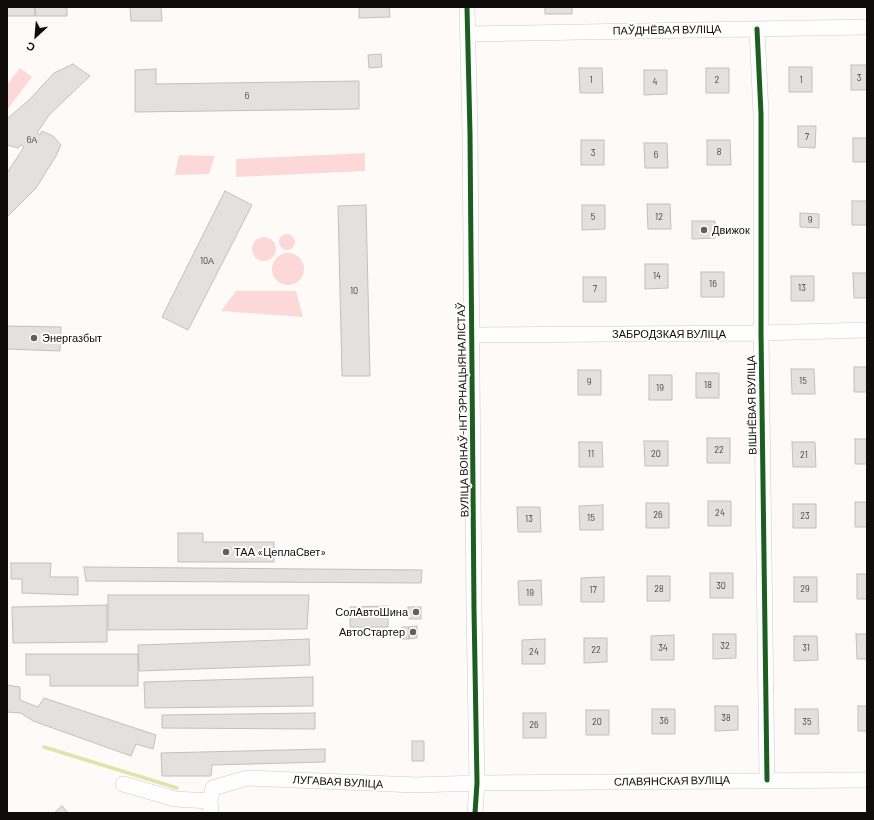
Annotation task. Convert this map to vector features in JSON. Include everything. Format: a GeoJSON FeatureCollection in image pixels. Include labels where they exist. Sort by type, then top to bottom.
{"type":"FeatureCollection","features":[{"type":"Feature","properties":{"kind":"street","name":"ВУЛІЦА ВОІНАЎ-ІНТЭРНАЦЫЯНАЛІСТАЎ"},"geometry":{"type":"LineString","coordinates":[[467,7],[470,126],[477,783],[475,813]]}},
{"type":"Feature","properties":{"kind":"street","name":"ПАЎДНЁВАЯ ВУЛІЦА"},"geometry":{"type":"LineString","coordinates":[[468,34],[867,27]]}},
{"type":"Feature","properties":{"kind":"street","name":"ВІШНЁВАЯ ВУЛІЦА"},"geometry":{"type":"LineString","coordinates":[[757,29],[761,114],[761,333],[767,780]]}},
{"type":"Feature","properties":{"kind":"street","name":"ЗАБРОДЗКАЯ ВУЛІЦА"},"geometry":{"type":"LineString","coordinates":[[472,335],[761,333],[867,330]]}},
{"type":"Feature","properties":{"kind":"street","name":"ЛУГАВАЯ ВУЛІЦА"},"geometry":{"type":"LineString","coordinates":[[123,784],[175,799],[211,807],[213,788],[247,778],[416,785],[477,783]]}},
{"type":"Feature","properties":{"kind":"street","name":"СЛАВЯНСКАЯ ВУЛІЦА"},"geometry":{"type":"LineString","coordinates":[[477,783],[867,780]]}},
{"type":"Feature","properties":{"kind":"shaded area"},"geometry":{"type":"Polygon","coordinates":[[[20,68],[32,77],[7,110],[7,85],[20,68]]]}},
{"type":"Feature","properties":{"kind":"shaded area"},"geometry":{"type":"Polygon","coordinates":[[[365,153],[365,171],[236,177],[236,159],[365,153]]]}},
{"type":"Feature","properties":{"kind":"shaded area"},"geometry":{"type":"Polygon","coordinates":[[[179,155],[215,156],[209,174],[175,175],[179,155]]]}},
{"type":"Feature","properties":{"kind":"shaded area"},"geometry":{"type":"Polygon","coordinates":[[[287,234],[294,239],[295,242],[290,249],[287,250],[280,245],[279,242],[284,235],[287,234]]]}},
{"type":"Feature","properties":{"kind":"shaded area"},"geometry":{"type":"Polygon","coordinates":[[[264,237],[269,238],[275,244],[275,254],[269,260],[264,261],[259,260],[253,254],[252,249],[253,244],[259,238],[264,237]]]}},
{"type":"Feature","properties":{"kind":"shaded area"},"geometry":{"type":"Polygon","coordinates":[[[288,253],[294,254],[301,260],[304,269],[303,275],[297,282],[288,285],[282,284],[275,278],[272,269],[273,263],[279,256],[288,253]]]}},
{"type":"Feature","properties":{"kind":"shaded area"},"geometry":{"type":"Polygon","coordinates":[[[236,291],[296,291],[303,317],[221,311],[236,291]]]}},
{"type":"Feature","properties":{"kind":"building"},"geometry":{"type":"Polygon","coordinates":[[[7,7],[35,7],[35,16],[7,16],[7,7]]]}},
{"type":"Feature","properties":{"kind":"building"},"geometry":{"type":"Polygon","coordinates":[[[35,7],[67,7],[67,16],[35,16],[35,7]]]}},
{"type":"Feature","properties":{"kind":"building"},"geometry":{"type":"Polygon","coordinates":[[[130,7],[161,7],[162,21],[131,21],[130,7]]]}},
{"type":"Feature","properties":{"kind":"building"},"geometry":{"type":"Polygon","coordinates":[[[359,7],[389,7],[390,17],[359,18],[359,7]]]}},
{"type":"Feature","properties":{"kind":"building"},"geometry":{"type":"Polygon","coordinates":[[[545,7],[572,7],[572,14],[545,14],[545,7]]]}},
{"type":"Feature","properties":{"kind":"building"},"geometry":{"type":"Polygon","coordinates":[[[381,54],[382,67],[369,68],[368,55],[381,54]]]}},
{"type":"Feature","properties":{"kind":"building"},"geometry":{"type":"Polygon","coordinates":[[[73,64],[90,76],[49,115],[37,133],[40,135],[42,131],[53,136],[61,145],[56,156],[36,188],[7,217],[7,173],[24,147],[21,145],[18,148],[7,145],[7,119],[30,99],[54,73],[73,64]]]}},
{"type":"Feature","properties":{"kind":"building"},"geometry":{"type":"Polygon","coordinates":[[[851,65],[867,65],[867,90],[851,90],[851,65]]]}},
{"type":"Feature","properties":{"kind":"building"},"geometry":{"type":"Polygon","coordinates":[[[789,67],[812,67],[812,92],[789,92],[789,67]]]}},
{"type":"Feature","properties":{"kind":"building"},"geometry":{"type":"Polygon","coordinates":[[[579,68],[602,68],[603,93],[580,93],[579,68]]]}},
{"type":"Feature","properties":{"kind":"building"},"geometry":{"type":"Polygon","coordinates":[[[706,68],[729,68],[729,93],[706,93],[706,68]]]}},
{"type":"Feature","properties":{"kind":"building"},"geometry":{"type":"Polygon","coordinates":[[[156,69],[156,84],[359,81],[359,109],[135,112],[135,70],[156,69]]]}},
{"type":"Feature","properties":{"kind":"building"},"geometry":{"type":"Polygon","coordinates":[[[644,70],[667,70],[667,94],[644,95],[644,70]]]}},
{"type":"Feature","properties":{"kind":"building"},"geometry":{"type":"Polygon","coordinates":[[[798,126],[816,126],[815,148],[798,147],[798,126]]]}},
{"type":"Feature","properties":{"kind":"building"},"geometry":{"type":"Polygon","coordinates":[[[853,138],[867,138],[867,162],[853,162],[853,138]]]}},
{"type":"Feature","properties":{"kind":"building"},"geometry":{"type":"Polygon","coordinates":[[[581,140],[604,140],[604,165],[581,165],[581,140]]]}},
{"type":"Feature","properties":{"kind":"building"},"geometry":{"type":"Polygon","coordinates":[[[707,140],[730,140],[731,165],[707,165],[707,140]]]}},
{"type":"Feature","properties":{"kind":"building"},"geometry":{"type":"Polygon","coordinates":[[[644,143],[667,143],[668,168],[645,168],[644,143]]]}},
{"type":"Feature","properties":{"kind":"building"},"geometry":{"type":"Polygon","coordinates":[[[225,191],[252,205],[188,330],[162,317],[225,191]]]}},
{"type":"Feature","properties":{"kind":"building"},"geometry":{"type":"Polygon","coordinates":[[[852,201],[867,201],[867,225],[852,225],[852,201]]]}},
{"type":"Feature","properties":{"kind":"building"},"geometry":{"type":"Polygon","coordinates":[[[647,204],[670,204],[671,229],[648,229],[647,204]]]}},
{"type":"Feature","properties":{"kind":"building"},"geometry":{"type":"Polygon","coordinates":[[[366,205],[370,376],[342,376],[338,206],[366,205]]]}},
{"type":"Feature","properties":{"kind":"building"},"geometry":{"type":"Polygon","coordinates":[[[582,205],[605,205],[605,229],[582,230],[582,205]]]}},
{"type":"Feature","properties":{"kind":"building"},"geometry":{"type":"Polygon","coordinates":[[[800,213],[819,214],[819,228],[800,227],[800,213]]]}},
{"type":"Feature","properties":{"kind":"building","name":"Движок"},"geometry":{"type":"Polygon","coordinates":[[[692,221],[715,221],[715,238],[692,239],[692,221]]]}},
{"type":"Feature","properties":{"kind":"building"},"geometry":{"type":"Polygon","coordinates":[[[645,264],[668,264],[668,288],[645,289],[645,264]]]}},
{"type":"Feature","properties":{"kind":"building"},"geometry":{"type":"Polygon","coordinates":[[[701,272],[724,272],[724,297],[701,297],[701,272]]]}},
{"type":"Feature","properties":{"kind":"building"},"geometry":{"type":"Polygon","coordinates":[[[853,273],[867,273],[867,298],[854,298],[853,273]]]}},
{"type":"Feature","properties":{"kind":"building"},"geometry":{"type":"Polygon","coordinates":[[[791,276],[814,276],[814,301],[791,301],[791,276]]]}},
{"type":"Feature","properties":{"kind":"building"},"geometry":{"type":"Polygon","coordinates":[[[583,277],[606,277],[606,302],[583,302],[583,277]]]}},
{"type":"Feature","properties":{"kind":"building","name":"Энергазбыт"},"geometry":{"type":"Polygon","coordinates":[[[7,326],[61,327],[60,351],[7,349],[7,326]]]}},
{"type":"Feature","properties":{"kind":"building"},"geometry":{"type":"Polygon","coordinates":[[[854,367],[867,367],[867,392],[854,392],[854,367]]]}},
{"type":"Feature","properties":{"kind":"building"},"geometry":{"type":"Polygon","coordinates":[[[791,369],[814,369],[815,394],[792,394],[791,369]]]}},
{"type":"Feature","properties":{"kind":"building"},"geometry":{"type":"Polygon","coordinates":[[[578,370],[601,370],[601,395],[578,395],[578,370]]]}},
{"type":"Feature","properties":{"kind":"building"},"geometry":{"type":"Polygon","coordinates":[[[696,373],[719,373],[719,398],[696,398],[696,373]]]}},
{"type":"Feature","properties":{"kind":"building"},"geometry":{"type":"Polygon","coordinates":[[[649,375],[672,375],[672,400],[649,400],[649,375]]]}},
{"type":"Feature","properties":{"kind":"building"},"geometry":{"type":"Polygon","coordinates":[[[707,438],[730,438],[730,463],[707,463],[707,438]]]}},
{"type":"Feature","properties":{"kind":"building"},"geometry":{"type":"Polygon","coordinates":[[[855,439],[867,439],[867,464],[855,464],[855,439]]]}},
{"type":"Feature","properties":{"kind":"building"},"geometry":{"type":"Polygon","coordinates":[[[644,441],[668,441],[668,466],[645,466],[644,441]]]}},
{"type":"Feature","properties":{"kind":"building"},"geometry":{"type":"Polygon","coordinates":[[[579,442],[602,442],[603,467],[579,467],[579,442]]]}},
{"type":"Feature","properties":{"kind":"building"},"geometry":{"type":"Polygon","coordinates":[[[792,442],[815,442],[816,467],[793,467],[792,442]]]}},
{"type":"Feature","properties":{"kind":"building"},"geometry":{"type":"Polygon","coordinates":[[[708,501],[731,501],[731,526],[708,526],[708,501]]]}},
{"type":"Feature","properties":{"kind":"building"},"geometry":{"type":"Polygon","coordinates":[[[855,502],[867,502],[867,527],[855,527],[855,502]]]}},
{"type":"Feature","properties":{"kind":"building"},"geometry":{"type":"Polygon","coordinates":[[[646,503],[669,503],[669,528],[646,528],[646,503]]]}},
{"type":"Feature","properties":{"kind":"building"},"geometry":{"type":"Polygon","coordinates":[[[793,504],[816,504],[816,528],[793,528],[793,504]]]}},
{"type":"Feature","properties":{"kind":"building"},"geometry":{"type":"Polygon","coordinates":[[[603,505],[603,530],[580,530],[579,506],[603,505]]]}},
{"type":"Feature","properties":{"kind":"building"},"geometry":{"type":"Polygon","coordinates":[[[517,507],[540,507],[541,532],[518,532],[517,507]]]}},
{"type":"Feature","properties":{"kind":"building","name":"ТАА «ЦеплаСвет»"},"geometry":{"type":"Polygon","coordinates":[[[178,533],[203,533],[203,542],[274,542],[274,562],[178,562],[178,533]]]}},
{"type":"Feature","properties":{"kind":"building"},"geometry":{"type":"Polygon","coordinates":[[[11,563],[51,563],[50,577],[78,577],[78,595],[22,593],[22,579],[11,579],[11,563]]]}},
{"type":"Feature","properties":{"kind":"building"},"geometry":{"type":"Polygon","coordinates":[[[84,567],[422,570],[421,583],[86,581],[84,567]]]}},
{"type":"Feature","properties":{"kind":"building"},"geometry":{"type":"Polygon","coordinates":[[[710,573],[733,573],[733,598],[710,598],[710,573]]]}},
{"type":"Feature","properties":{"kind":"building"},"geometry":{"type":"Polygon","coordinates":[[[857,574],[867,574],[867,599],[857,599],[857,574]]]}},
{"type":"Feature","properties":{"kind":"building"},"geometry":{"type":"Polygon","coordinates":[[[647,576],[670,576],[670,601],[647,601],[647,576]]]}},
{"type":"Feature","properties":{"kind":"building"},"geometry":{"type":"Polygon","coordinates":[[[604,577],[604,602],[581,602],[581,578],[604,577]]]}},
{"type":"Feature","properties":{"kind":"building"},"geometry":{"type":"Polygon","coordinates":[[[794,577],[817,577],[817,602],[794,602],[794,577]]]}},
{"type":"Feature","properties":{"kind":"building"},"geometry":{"type":"Polygon","coordinates":[[[541,580],[542,605],[519,605],[518,581],[541,580]]]}},
{"type":"Feature","properties":{"kind":"building"},"geometry":{"type":"Polygon","coordinates":[[[108,595],[309,595],[307,629],[108,630],[108,595]]]}},
{"type":"Feature","properties":{"kind":"building"},"geometry":{"type":"Polygon","coordinates":[[[107,605],[107,642],[13,643],[12,607],[107,605]]]}},
{"type":"Feature","properties":{"kind":"building"},"geometry":{"type":"Polygon","coordinates":[[[388,606],[388,627],[350,627],[350,607],[388,606]]]}},
{"type":"Feature","properties":{"kind":"building"},"geometry":{"type":"Polygon","coordinates":[[[408,607],[421,607],[421,619],[409,619],[408,607]]]}},
{"type":"Feature","properties":{"kind":"building","name":"АвтоСтартер"},"geometry":{"type":"Polygon","coordinates":[[[417,626],[417,638],[409,639],[409,627],[417,626]]]}},
{"type":"Feature","properties":{"kind":"building"},"geometry":{"type":"Polygon","coordinates":[[[402,627],[409,627],[409,639],[402,639],[402,627]]]}},
{"type":"Feature","properties":{"kind":"building"},"geometry":{"type":"Polygon","coordinates":[[[713,634],[736,634],[736,658],[713,659],[713,634]]]}},
{"type":"Feature","properties":{"kind":"building"},"geometry":{"type":"Polygon","coordinates":[[[856,634],[867,634],[867,659],[857,659],[856,634]]]}},
{"type":"Feature","properties":{"kind":"building"},"geometry":{"type":"Polygon","coordinates":[[[674,635],[674,660],[651,660],[651,636],[674,635]]]}},
{"type":"Feature","properties":{"kind":"building"},"geometry":{"type":"Polygon","coordinates":[[[794,636],[817,636],[818,660],[794,661],[794,636]]]}},
{"type":"Feature","properties":{"kind":"building"},"geometry":{"type":"Polygon","coordinates":[[[584,638],[607,638],[607,662],[584,663],[584,638]]]}},
{"type":"Feature","properties":{"kind":"building"},"geometry":{"type":"Polygon","coordinates":[[[309,639],[310,665],[139,671],[138,645],[309,639]]]}},
{"type":"Feature","properties":{"kind":"building"},"geometry":{"type":"Polygon","coordinates":[[[545,639],[545,664],[522,664],[522,640],[545,639]]]}},
{"type":"Feature","properties":{"kind":"building"},"geometry":{"type":"Polygon","coordinates":[[[26,654],[138,654],[138,686],[50,686],[50,675],[26,675],[26,654]]]}},
{"type":"Feature","properties":{"kind":"building"},"geometry":{"type":"Polygon","coordinates":[[[313,677],[313,706],[145,708],[144,682],[313,677]]]}},
{"type":"Feature","properties":{"kind":"building"},"geometry":{"type":"Polygon","coordinates":[[[7,685],[20,687],[20,700],[38,707],[44,698],[156,735],[153,749],[136,744],[131,756],[33,721],[21,713],[7,712],[7,685]]]}},
{"type":"Feature","properties":{"kind":"building"},"geometry":{"type":"Polygon","coordinates":[[[715,706],[738,706],[738,730],[715,731],[715,706]]]}},
{"type":"Feature","properties":{"kind":"building"},"geometry":{"type":"Polygon","coordinates":[[[858,706],[867,706],[867,731],[858,731],[858,706]]]}},
{"type":"Feature","properties":{"kind":"building"},"geometry":{"type":"Polygon","coordinates":[[[652,709],[675,709],[675,734],[652,734],[652,709]]]}},
{"type":"Feature","properties":{"kind":"building"},"geometry":{"type":"Polygon","coordinates":[[[795,709],[818,709],[819,734],[795,734],[795,709]]]}},
{"type":"Feature","properties":{"kind":"building"},"geometry":{"type":"Polygon","coordinates":[[[586,710],[609,710],[609,735],[586,735],[586,710]]]}},
{"type":"Feature","properties":{"kind":"building"},"geometry":{"type":"Polygon","coordinates":[[[315,713],[315,729],[162,728],[162,715],[315,713]]]}},
{"type":"Feature","properties":{"kind":"building"},"geometry":{"type":"Polygon","coordinates":[[[523,713],[546,713],[546,738],[523,738],[523,713]]]}},
{"type":"Feature","properties":{"kind":"building"},"geometry":{"type":"Polygon","coordinates":[[[412,741],[424,741],[424,761],[412,761],[412,741]]]}},
{"type":"Feature","properties":{"kind":"building"},"geometry":{"type":"Polygon","coordinates":[[[325,749],[325,762],[212,765],[211,776],[162,776],[161,753],[325,749]]]}},
{"type":"Feature","properties":{"kind":"building"},"geometry":{"type":"Polygon","coordinates":[[[62,806],[68,813],[54,813],[62,806]]]}},
{"type":"Feature","properties":{"kind":"waterway"},"geometry":{"type":"LineString","coordinates":[[44,747],[177,788]]}},
{"type":"Feature","properties":{"kind":"cycle path"},"geometry":{"type":"LineString","coordinates":[[467,7],[470,134],[477,783],[475,813]]}},
{"type":"Feature","properties":{"kind":"cycle path"},"geometry":{"type":"LineString","coordinates":[[757,29],[761,114],[761,333],[767,780]]}},
{"type":"Feature","properties":{"kind":"place","name":"Движок"},"geometry":{"type":"Point","coordinates":[704,230]}},
{"type":"Feature","properties":{"kind":"place","name":"Энергазбыт"},"geometry":{"type":"Point","coordinates":[34,338]}},
{"type":"Feature","properties":{"kind":"place","name":"ТАА «ЦеплаСвет»"},"geometry":{"type":"Point","coordinates":[226,552]}},
{"type":"Feature","properties":{"kind":"place","name":"СолАвтоШина"},"geometry":{"type":"Point","coordinates":[416,612]}},
{"type":"Feature","properties":{"kind":"place","name":"АвтоСтартер"},"geometry":{"type":"Point","coordinates":[413,632]}}]}
